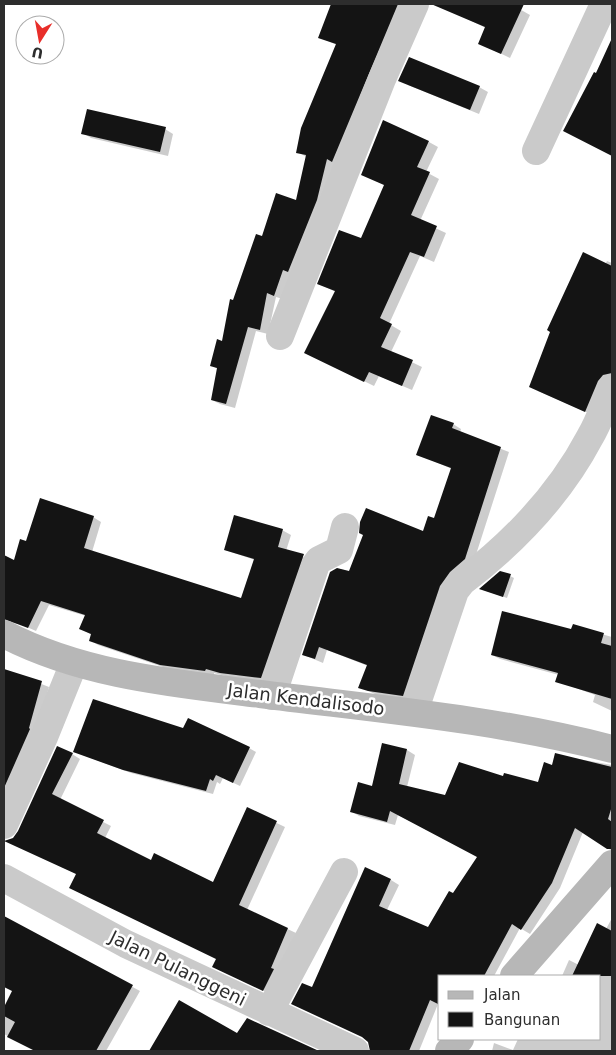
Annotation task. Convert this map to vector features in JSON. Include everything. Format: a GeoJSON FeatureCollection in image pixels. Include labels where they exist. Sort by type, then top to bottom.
{"type":"FeatureCollection","features":[{"type":"Feature","properties":{"kind":"street"},"geometry":{"type":"LineString","coordinates":[[280,336],[382,78],[415,4]]}},
{"type":"Feature","properties":{"kind":"street"},"geometry":{"type":"LineString","coordinates":[[536,151],[604,4]]}},
{"type":"Feature","properties":{"kind":"street"},"geometry":{"type":"LineString","coordinates":[[414,712],[455,591],[462,582],[525,527],[570,471],[591,437],[612,388]]}},
{"type":"Feature","properties":{"kind":"street"},"geometry":{"type":"LineString","coordinates":[[272,696],[316,564],[319,560],[339,550],[345,527]]}},
{"type":"Feature","properties":{"kind":"street","name":"Jalan Kendalisodo"},"geometry":{"type":"LineString","coordinates":[[4,634],[36,650],[74,663],[156,681],[414,712],[519,728],[612,749]]}},
{"type":"Feature","properties":{"kind":"street"},"geometry":{"type":"LineString","coordinates":[[4,825],[44,737],[74,663]]}},
{"type":"Feature","properties":{"kind":"street"},"geometry":{"type":"LineString","coordinates":[[515,975],[612,864]]}},
{"type":"Feature","properties":{"kind":"street"},"geometry":{"type":"LineString","coordinates":[[269,1012],[344,872]]}},
{"type":"Feature","properties":{"kind":"street","name":"Jalan Pulanggeni"},"geometry":{"type":"LineString","coordinates":[[4,878],[126,944],[355,1051]]}},
{"type":"Feature","properties":{"kind":"street"},"geometry":{"type":"LineString","coordinates":[[449,1051],[459,1040]]}},
{"type":"Feature","properties":{"kind":"building"},"geometry":{"type":"Polygon","coordinates":[[[331,4],[398,4],[332,162],[327,159],[317,200],[288,272],[283,270],[274,296],[267,293],[260,330],[248,327],[226,404],[211,400],[217,368],[210,366],[217,339],[222,341],[230,299],[233,300],[256,234],[262,236],[276,193],[296,200],[306,155],[296,153],[301,128],[336,44],[318,38],[331,4]]]}},
{"type":"Feature","properties":{"kind":"building"},"geometry":{"type":"Polygon","coordinates":[[[431,4],[524,4],[501,54],[478,44],[485,27],[431,4]]]}},
{"type":"Feature","properties":{"kind":"building"},"geometry":{"type":"Polygon","coordinates":[[[612,38],[612,156],[563,131],[594,72],[596,73],[612,38]]]}},
{"type":"Feature","properties":{"kind":"building"},"geometry":{"type":"Polygon","coordinates":[[[409,57],[480,86],[470,110],[398,81],[409,57]]]}},
{"type":"Feature","properties":{"kind":"building"},"geometry":{"type":"Polygon","coordinates":[[[87,109],[166,127],[160,152],[81,134],[87,109]]]}},
{"type":"Feature","properties":{"kind":"building"},"geometry":{"type":"Polygon","coordinates":[[[383,120],[429,141],[417,167],[430,172],[411,215],[437,226],[424,257],[410,252],[380,318],[392,324],[381,347],[413,360],[402,386],[369,372],[364,382],[304,353],[335,291],[317,284],[339,230],[361,238],[384,185],[361,175],[383,120]]]}},
{"type":"Feature","properties":{"kind":"building"},"geometry":{"type":"Polygon","coordinates":[[[583,252],[612,266],[612,373],[603,375],[598,381],[585,412],[529,387],[550,332],[547,330],[583,252]]]}},
{"type":"Feature","properties":{"kind":"building"},"geometry":{"type":"Polygon","coordinates":[[[431,415],[454,423],[452,428],[501,447],[465,559],[450,572],[440,586],[403,696],[368,691],[358,688],[367,665],[319,647],[315,659],[302,655],[330,572],[337,568],[349,571],[363,535],[359,533],[360,522],[366,508],[423,531],[428,516],[434,518],[451,468],[416,455],[431,415]]]}},
{"type":"Feature","properties":{"kind":"building"},"geometry":{"type":"Polygon","coordinates":[[[40,498],[94,516],[84,548],[241,598],[254,559],[224,550],[234,515],[283,529],[278,547],[304,554],[261,678],[220,673],[206,669],[205,671],[160,665],[89,641],[91,634],[79,629],[85,615],[41,601],[28,628],[4,619],[4,555],[14,560],[20,539],[26,541],[40,498]]]}},
{"type":"Feature","properties":{"kind":"building"},"geometry":{"type":"Polygon","coordinates":[[[500,571],[511,574],[503,597],[479,589],[500,571]]]}},
{"type":"Feature","properties":{"kind":"building"},"geometry":{"type":"Polygon","coordinates":[[[502,611],[571,629],[573,624],[604,633],[601,643],[612,646],[612,699],[555,682],[558,673],[491,655],[502,611]]]}},
{"type":"Feature","properties":{"kind":"building"},"geometry":{"type":"Polygon","coordinates":[[[4,669],[42,681],[30,729],[4,788],[4,669]]]}},
{"type":"Feature","properties":{"kind":"building"},"geometry":{"type":"Polygon","coordinates":[[[93,699],[183,728],[188,718],[250,747],[233,783],[216,775],[213,781],[210,779],[206,791],[123,770],[73,752],[93,699]]]}},
{"type":"Feature","properties":{"kind":"building"},"geometry":{"type":"Polygon","coordinates":[[[382,743],[407,749],[399,784],[445,795],[459,762],[503,776],[504,773],[538,782],[544,762],[552,765],[555,753],[612,767],[612,806],[608,819],[612,822],[612,849],[607,849],[575,828],[552,883],[521,930],[512,924],[485,975],[438,975],[438,1004],[430,1000],[409,1051],[370,1051],[368,1042],[362,1037],[291,1004],[302,983],[312,987],[365,867],[391,879],[379,906],[428,927],[449,891],[453,893],[477,857],[390,811],[387,822],[350,812],[358,782],[372,786],[382,743]]]}},
{"type":"Feature","properties":{"kind":"building"},"geometry":{"type":"Polygon","coordinates":[[[57,746],[73,753],[52,794],[104,820],[97,833],[151,860],[154,853],[213,882],[247,807],[277,821],[239,905],[288,928],[271,968],[274,969],[263,991],[212,967],[216,959],[69,888],[76,874],[4,841],[13,838],[18,831],[57,746]]]}},
{"type":"Feature","properties":{"kind":"building"},"geometry":{"type":"Polygon","coordinates":[[[4,916],[133,985],[96,1051],[35,1051],[7,1037],[15,1022],[4,1016],[4,1007],[12,991],[4,987],[4,916]]]}},
{"type":"Feature","properties":{"kind":"building"},"geometry":{"type":"Polygon","coordinates":[[[597,923],[612,931],[612,976],[572,975],[597,923]]]}},
{"type":"Feature","properties":{"kind":"building"},"geometry":{"type":"Polygon","coordinates":[[[179,1000],[237,1033],[247,1018],[319,1051],[149,1051],[179,1000]]]}}]}
